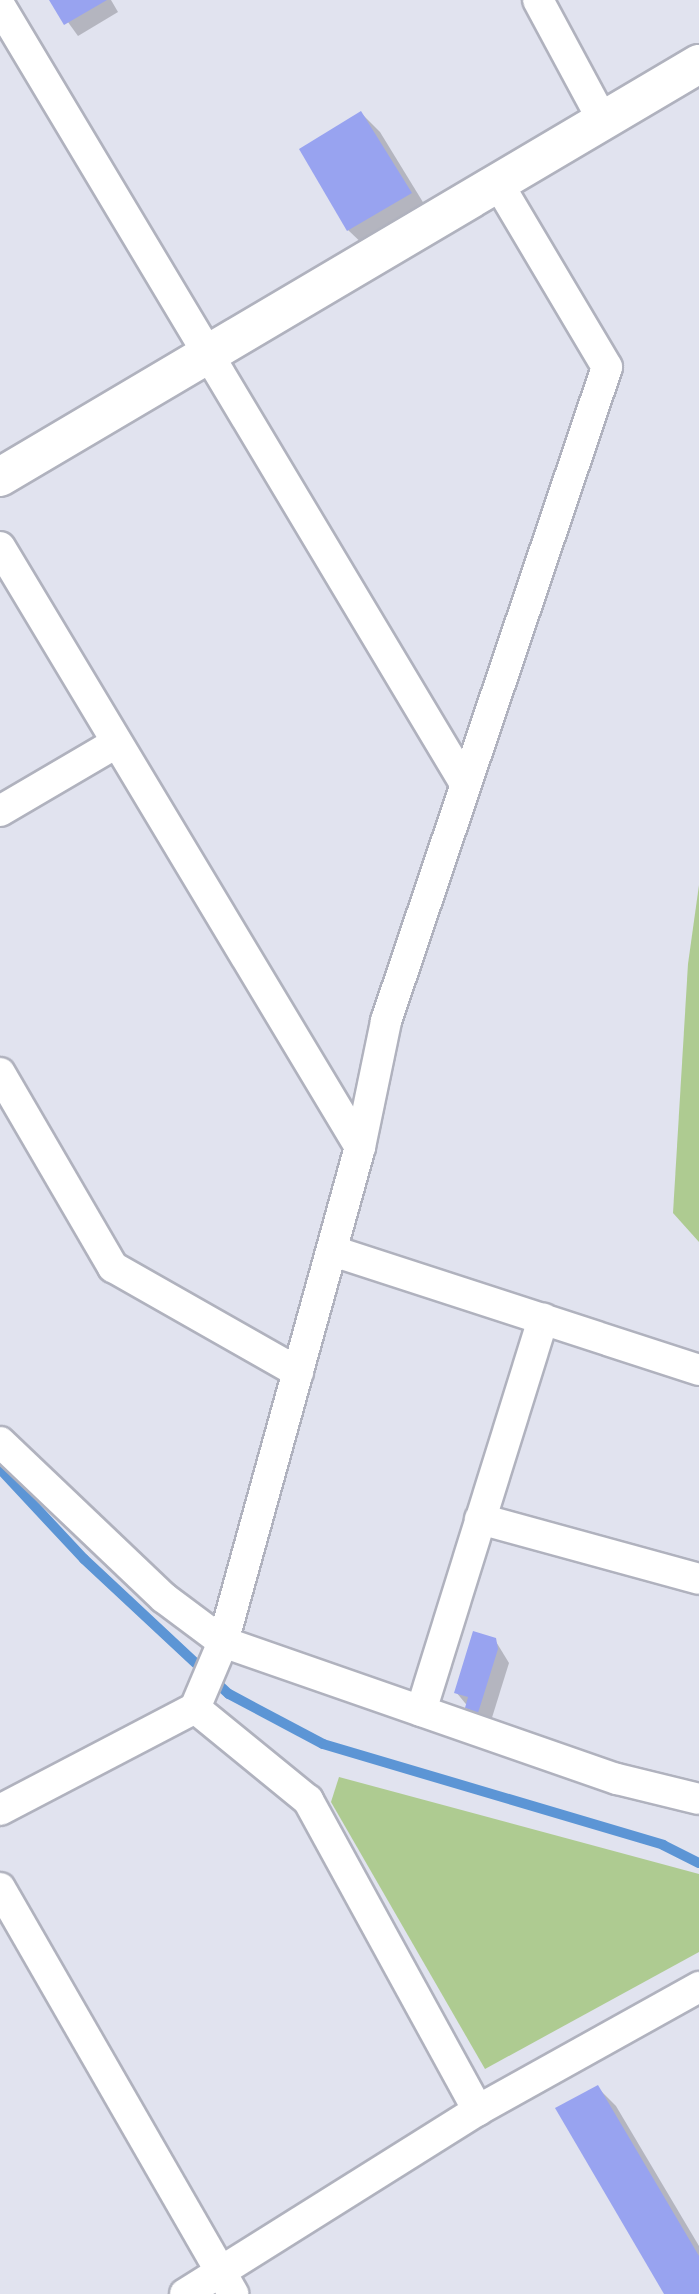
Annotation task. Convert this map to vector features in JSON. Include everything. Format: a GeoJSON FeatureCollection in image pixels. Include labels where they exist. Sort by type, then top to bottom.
{"type":"FeatureCollection","features":[{"type":"Feature","properties":{"kind":"street"},"geometry":{"type":"LineString","coordinates":[[538,0],[602,119]]}},
{"type":"Feature","properties":{"kind":"street"},"geometry":{"type":"LineString","coordinates":[[0,6],[464,782]]}},
{"type":"Feature","properties":{"kind":"street"},"geometry":{"type":"LineString","coordinates":[[0,477],[496,180],[699,64]]}},
{"type":"Feature","properties":{"kind":"street"},"geometry":{"type":"LineString","coordinates":[[0,1810],[195,1708],[223,1642],[333,1251],[360,1147],[386,1021],[464,782],[607,367],[496,180]]}},
{"type":"Feature","properties":{"kind":"street"},"geometry":{"type":"LineString","coordinates":[[0,547],[360,1147]]}},
{"type":"Feature","properties":{"kind":"street"},"geometry":{"type":"LineString","coordinates":[[0,811],[116,743]]}},
{"type":"Feature","properties":{"kind":"street"},"geometry":{"type":"LineString","coordinates":[[0,1073],[113,1267],[298,1372]]}},
{"type":"Feature","properties":{"kind":"street"},"geometry":{"type":"LineString","coordinates":[[333,1251],[699,1370]]}},
{"type":"Feature","properties":{"kind":"street"},"geometry":{"type":"LineString","coordinates":[[421,1711],[543,1319]]}},
{"type":"Feature","properties":{"kind":"street"},"geometry":{"type":"LineString","coordinates":[[0,1442],[164,1598],[223,1642],[617,1779],[699,1799]]}},
{"type":"Feature","properties":{"kind":"street"},"geometry":{"type":"LineString","coordinates":[[480,1519],[699,1579]]}},
{"type":"Feature","properties":{"kind":"street"},"geometry":{"type":"LineString","coordinates":[[195,1708],[308,1800],[478,2110]]}},
{"type":"Feature","properties":{"kind":"street"},"geometry":{"type":"LineString","coordinates":[[0,1888],[227,2283]]}},
{"type":"Feature","properties":{"kind":"street"},"geometry":{"type":"LineString","coordinates":[[185,2294],[227,2283],[478,2110],[699,1987]]}},
{"type":"Feature","properties":{"kind":"green space"},"geometry":{"type":"Polygon","coordinates":[[[699,885],[699,1242],[673,1213],[688,964],[699,885]]]}},
{"type":"Feature","properties":{"kind":"green space"},"geometry":{"type":"Polygon","coordinates":[[[339,1777],[699,1874],[699,1952],[485,2069],[331,1802],[339,1777]]]}},
{"type":"Feature","properties":{"kind":"building"},"geometry":{"type":"Polygon","coordinates":[[[49,0],[107,0],[64,25],[49,0]]]}},
{"type":"Feature","properties":{"kind":"building"},"geometry":{"type":"Polygon","coordinates":[[[361,111],[412,193],[347,231],[299,149],[361,111]]]}},
{"type":"Feature","properties":{"kind":"building"},"geometry":{"type":"Polygon","coordinates":[[[473,1631],[496,1638],[498,1649],[478,1713],[465,1708],[468,1697],[454,1693],[473,1631]]]}},
{"type":"Feature","properties":{"kind":"building"},"geometry":{"type":"Polygon","coordinates":[[[598,2085],[699,2256],[699,2294],[664,2294],[555,2108],[598,2085]]]}},
{"type":"Feature","properties":{"kind":"waterway"},"geometry":{"type":"LineString","coordinates":[[0,1469],[84,1559],[229,1694],[323,1744],[663,1845],[699,1863]]}}]}
